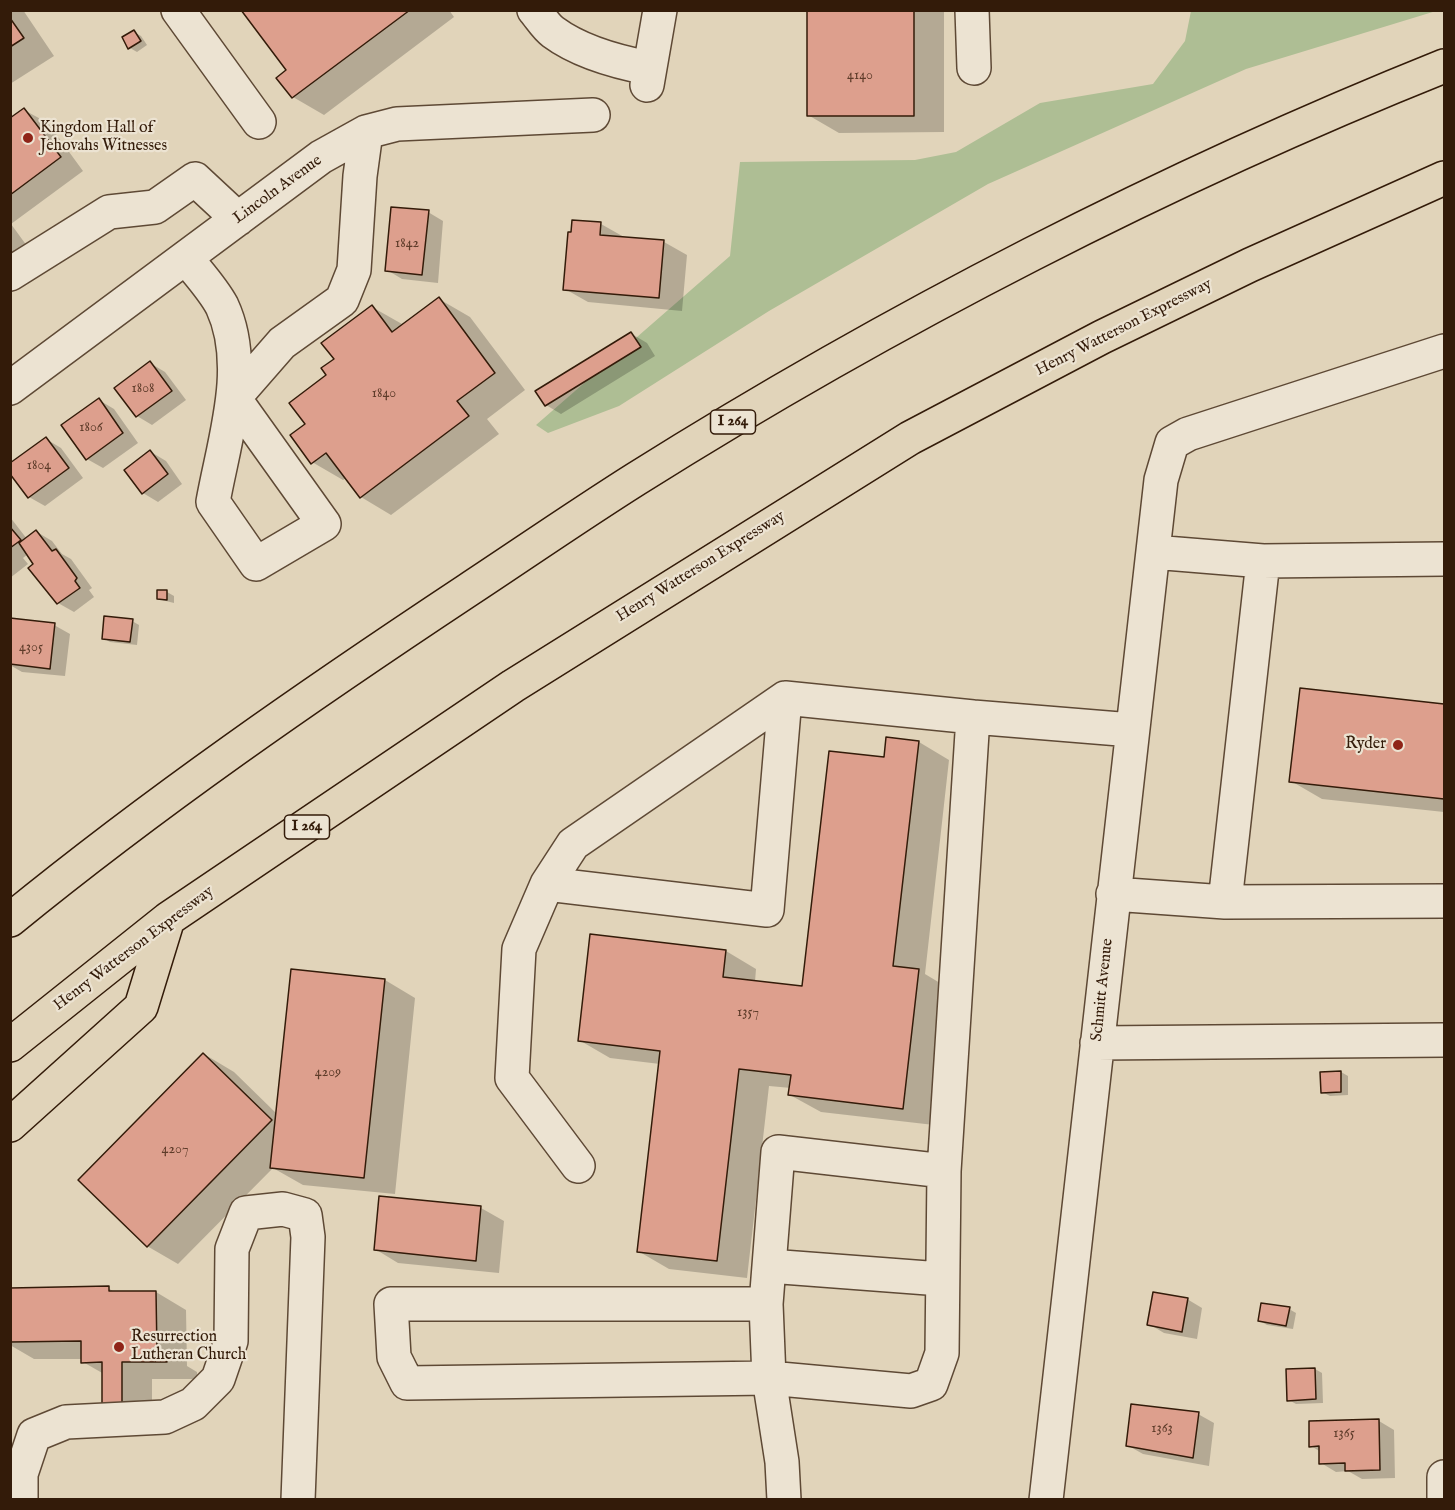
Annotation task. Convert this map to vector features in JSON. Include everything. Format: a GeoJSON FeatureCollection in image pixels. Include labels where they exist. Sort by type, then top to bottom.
{"type":"FeatureCollection","features":[{"type":"Feature","properties":{"kind":"highway","name":"I 264"},"geometry":{"type":"LineString","coordinates":[[10,920],[74,868],[296,704],[636,479],[858,348],[1200,172],[1444,66]]}},
{"type":"Feature","properties":{"kind":"highway","name":"Henry Watterson Expressway"},"geometry":{"type":"LineString","coordinates":[[10,1045],[168,919],[513,686],[910,438],[1123,326],[1250,265],[1444,178]]}},
{"type":"Feature","properties":{"kind":"highway"},"geometry":{"type":"LineString","coordinates":[[10,897],[74,868]]}},
{"type":"Feature","properties":{"kind":"highway"},"geometry":{"type":"LineString","coordinates":[[10,1125],[141,1007],[168,919]]}},
{"type":"Feature","properties":{"kind":"street"},"geometry":{"type":"LineString","coordinates":[[178,10],[259,122]]}},
{"type":"Feature","properties":{"kind":"street"},"geometry":{"type":"LineString","coordinates":[[534,10],[552,32],[648,77],[660,10]]}},
{"type":"Feature","properties":{"kind":"street"},"geometry":{"type":"LineString","coordinates":[[972,10],[974,68]]}},
{"type":"Feature","properties":{"kind":"street","name":"Lincoln Avenue"},"geometry":{"type":"LineString","coordinates":[[10,388],[321,157],[366,132],[397,124],[425,121],[592,115]]}},
{"type":"Feature","properties":{"kind":"street"},"geometry":{"type":"LineString","coordinates":[[234,398],[282,343],[342,300],[354,270],[360,176],[366,132]]}},
{"type":"Feature","properties":{"kind":"street"},"geometry":{"type":"LineString","coordinates":[[10,274],[109,212],[155,207],[195,179],[238,219]]}},
{"type":"Feature","properties":{"kind":"street"},"geometry":{"type":"LineString","coordinates":[[186,258],[221,305],[233,338],[234,398],[213,502],[256,564],[324,524],[234,398]]}},
{"type":"Feature","properties":{"kind":"street","name":"Schmitt Avenue"},"geometry":{"type":"LineString","coordinates":[[1046,1500],[1161,480],[1172,443],[1180,437],[1444,351]]}},
{"type":"Feature","properties":{"kind":"street"},"geometry":{"type":"LineString","coordinates":[[1153,552],[1263,561],[1444,560]]}},
{"type":"Feature","properties":{"kind":"street"},"geometry":{"type":"LineString","coordinates":[[1224,902],[1263,561]]}},
{"type":"Feature","properties":{"kind":"street"},"geometry":{"type":"LineString","coordinates":[[578,1166],[512,1078],[519,949],[547,884],[573,844],[785,698],[1132,730]]}},
{"type":"Feature","properties":{"kind":"street"},"geometry":{"type":"LineString","coordinates":[[547,884],[767,910],[785,698]]}},
{"type":"Feature","properties":{"kind":"street"},"geometry":{"type":"LineString","coordinates":[[766,1304],[391,1304],[394,1357],[407,1383],[768,1378],[911,1391],[931,1384],[942,1353],[941,1280],[944,1171],[973,717]]}},
{"type":"Feature","properties":{"kind":"street"},"geometry":{"type":"LineString","coordinates":[[1113,894],[1224,902],[1444,900]]}},
{"type":"Feature","properties":{"kind":"street"},"geometry":{"type":"LineString","coordinates":[[1097,1043],[1444,1040]]}},
{"type":"Feature","properties":{"kind":"street"},"geometry":{"type":"LineString","coordinates":[[784,1500],[782,1462],[768,1378],[766,1304],[778,1152],[944,1171]]}},
{"type":"Feature","properties":{"kind":"street"},"geometry":{"type":"LineString","coordinates":[[21,1500],[21,1474],[34,1435],[66,1422],[165,1417],[193,1404],[218,1379],[231,1341],[232,1249],[246,1213],[283,1209],[305,1215],[308,1237],[298,1500]]}},
{"type":"Feature","properties":{"kind":"street"},"geometry":{"type":"LineString","coordinates":[[769,1266],[941,1280]]}},
{"type":"Feature","properties":{"kind":"street"},"geometry":{"type":"LineString","coordinates":[[1444,1477],[1444,1500]]}},
{"type":"Feature","properties":{"kind":"green space"},"geometry":{"type":"Polygon","coordinates":[[[1191,11],[1436,11],[1246,69],[988,184],[769,311],[619,406],[548,433],[536,425],[730,256],[740,162],[915,160],[956,152],[1040,103],[1153,84],[1185,41],[1191,11]]]}},
{"type":"Feature","properties":{"kind":"building"},"geometry":{"type":"Polygon","coordinates":[[[241,10],[410,10],[292,98],[276,78],[286,70],[241,10]]]}},
{"type":"Feature","properties":{"kind":"building"},"geometry":{"type":"Polygon","coordinates":[[[807,10],[914,10],[914,116],[807,116],[807,10]]]}},
{"type":"Feature","properties":{"kind":"building"},"geometry":{"type":"Polygon","coordinates":[[[10,18],[24,38],[10,47],[10,18]]]}},
{"type":"Feature","properties":{"kind":"building"},"geometry":{"type":"Polygon","coordinates":[[[134,30],[141,41],[128,49],[122,37],[134,30]]]}},
{"type":"Feature","properties":{"kind":"building","name":"Kingdom Hall of Jehovahs Witnesses"},"geometry":{"type":"Polygon","coordinates":[[[24,108],[61,157],[10,195],[10,118],[24,108]]]}},
{"type":"Feature","properties":{"kind":"building"},"geometry":{"type":"Polygon","coordinates":[[[391,207],[429,210],[422,275],[385,271],[391,207]]]}},
{"type":"Feature","properties":{"kind":"building"},"geometry":{"type":"Polygon","coordinates":[[[572,220],[601,222],[600,235],[664,240],[659,298],[563,290],[568,232],[571,232],[572,220]]]}},
{"type":"Feature","properties":{"kind":"building"},"geometry":{"type":"Polygon","coordinates":[[[439,297],[495,373],[457,401],[469,416],[360,498],[326,453],[311,464],[290,435],[305,424],[289,403],[326,375],[321,368],[334,359],[321,343],[372,305],[392,332],[439,297]]]}},
{"type":"Feature","properties":{"kind":"building"},"geometry":{"type":"Polygon","coordinates":[[[631,332],[641,347],[545,406],[535,391],[631,332]]]}},
{"type":"Feature","properties":{"kind":"building"},"geometry":{"type":"Polygon","coordinates":[[[150,361],[172,391],[136,417],[114,388],[150,361]]]}},
{"type":"Feature","properties":{"kind":"building"},"geometry":{"type":"Polygon","coordinates":[[[99,398],[123,433],[86,460],[61,425],[99,398]]]}},
{"type":"Feature","properties":{"kind":"building"},"geometry":{"type":"Polygon","coordinates":[[[46,437],[69,468],[28,498],[10,474],[10,463],[46,437]]]}},
{"type":"Feature","properties":{"kind":"building"},"geometry":{"type":"Polygon","coordinates":[[[150,450],[168,474],[142,494],[124,470],[150,450]]]}},
{"type":"Feature","properties":{"kind":"building"},"geometry":{"type":"Polygon","coordinates":[[[10,527],[21,540],[10,548],[10,527]]]}},
{"type":"Feature","properties":{"kind":"building"},"geometry":{"type":"Polygon","coordinates":[[[36,530],[52,551],[56,549],[77,578],[75,581],[80,588],[57,604],[28,568],[33,564],[19,543],[36,530]]]}},
{"type":"Feature","properties":{"kind":"building"},"geometry":{"type":"Polygon","coordinates":[[[157,590],[167,590],[167,600],[157,599],[157,590]]]}},
{"type":"Feature","properties":{"kind":"building"},"geometry":{"type":"Polygon","coordinates":[[[104,616],[133,619],[130,642],[102,639],[104,616]]]}},
{"type":"Feature","properties":{"kind":"building"},"geometry":{"type":"Polygon","coordinates":[[[10,618],[55,623],[50,669],[10,664],[10,618]]]}},
{"type":"Feature","properties":{"kind":"building"},"geometry":{"type":"Polygon","coordinates":[[[1300,688],[1444,704],[1444,799],[1289,782],[1300,688]]]}},
{"type":"Feature","properties":{"kind":"building"},"geometry":{"type":"Polygon","coordinates":[[[886,737],[919,741],[893,966],[919,969],[903,1109],[788,1095],[791,1075],[739,1069],[717,1261],[637,1252],[660,1051],[578,1041],[590,934],[726,950],[723,977],[802,986],[829,751],[884,757],[886,737]]]}},
{"type":"Feature","properties":{"kind":"building"},"geometry":{"type":"Polygon","coordinates":[[[291,969],[385,979],[364,1178],[270,1168],[291,969]]]}},
{"type":"Feature","properties":{"kind":"building"},"geometry":{"type":"Polygon","coordinates":[[[203,1053],[272,1120],[147,1247],[78,1180],[203,1053]]]}},
{"type":"Feature","properties":{"kind":"building"},"geometry":{"type":"Polygon","coordinates":[[[1341,1071],[1341,1092],[1321,1093],[1320,1072],[1341,1071]]]}},
{"type":"Feature","properties":{"kind":"building"},"geometry":{"type":"Polygon","coordinates":[[[379,1196],[481,1206],[476,1261],[374,1250],[379,1196]]]}},
{"type":"Feature","properties":{"kind":"building","name":"Resurrection Lutheran Church"},"geometry":{"type":"Polygon","coordinates":[[[109,1286],[109,1291],[156,1291],[157,1353],[167,1353],[167,1362],[122,1362],[122,1404],[102,1405],[102,1362],[81,1363],[81,1341],[10,1342],[10,1288],[109,1286]]]}},
{"type":"Feature","properties":{"kind":"building"},"geometry":{"type":"Polygon","coordinates":[[[1153,1292],[1188,1298],[1182,1332],[1147,1325],[1153,1292]]]}},
{"type":"Feature","properties":{"kind":"building"},"geometry":{"type":"Polygon","coordinates":[[[1261,1303],[1290,1307],[1286,1326],[1258,1321],[1261,1303]]]}},
{"type":"Feature","properties":{"kind":"building"},"geometry":{"type":"Polygon","coordinates":[[[1315,1368],[1316,1399],[1287,1401],[1286,1369],[1315,1368]]]}},
{"type":"Feature","properties":{"kind":"building"},"geometry":{"type":"Polygon","coordinates":[[[1131,1404],[1199,1412],[1193,1458],[1126,1446],[1131,1404]]]}},
{"type":"Feature","properties":{"kind":"building"},"geometry":{"type":"Polygon","coordinates":[[[1379,1419],[1380,1470],[1345,1471],[1345,1463],[1319,1464],[1319,1446],[1309,1447],[1309,1421],[1379,1419]]]}},
{"type":"Feature","properties":{"kind":"place","name":"Kingdom Hall of Jehovahs Witnesses"},"geometry":{"type":"Point","coordinates":[28,138]}},
{"type":"Feature","properties":{"kind":"place","name":"Ryder"},"geometry":{"type":"Point","coordinates":[1398,745]}},
{"type":"Feature","properties":{"kind":"place","name":"Resurrection Lutheran Church"},"geometry":{"type":"Point","coordinates":[119,1347]}}]}
